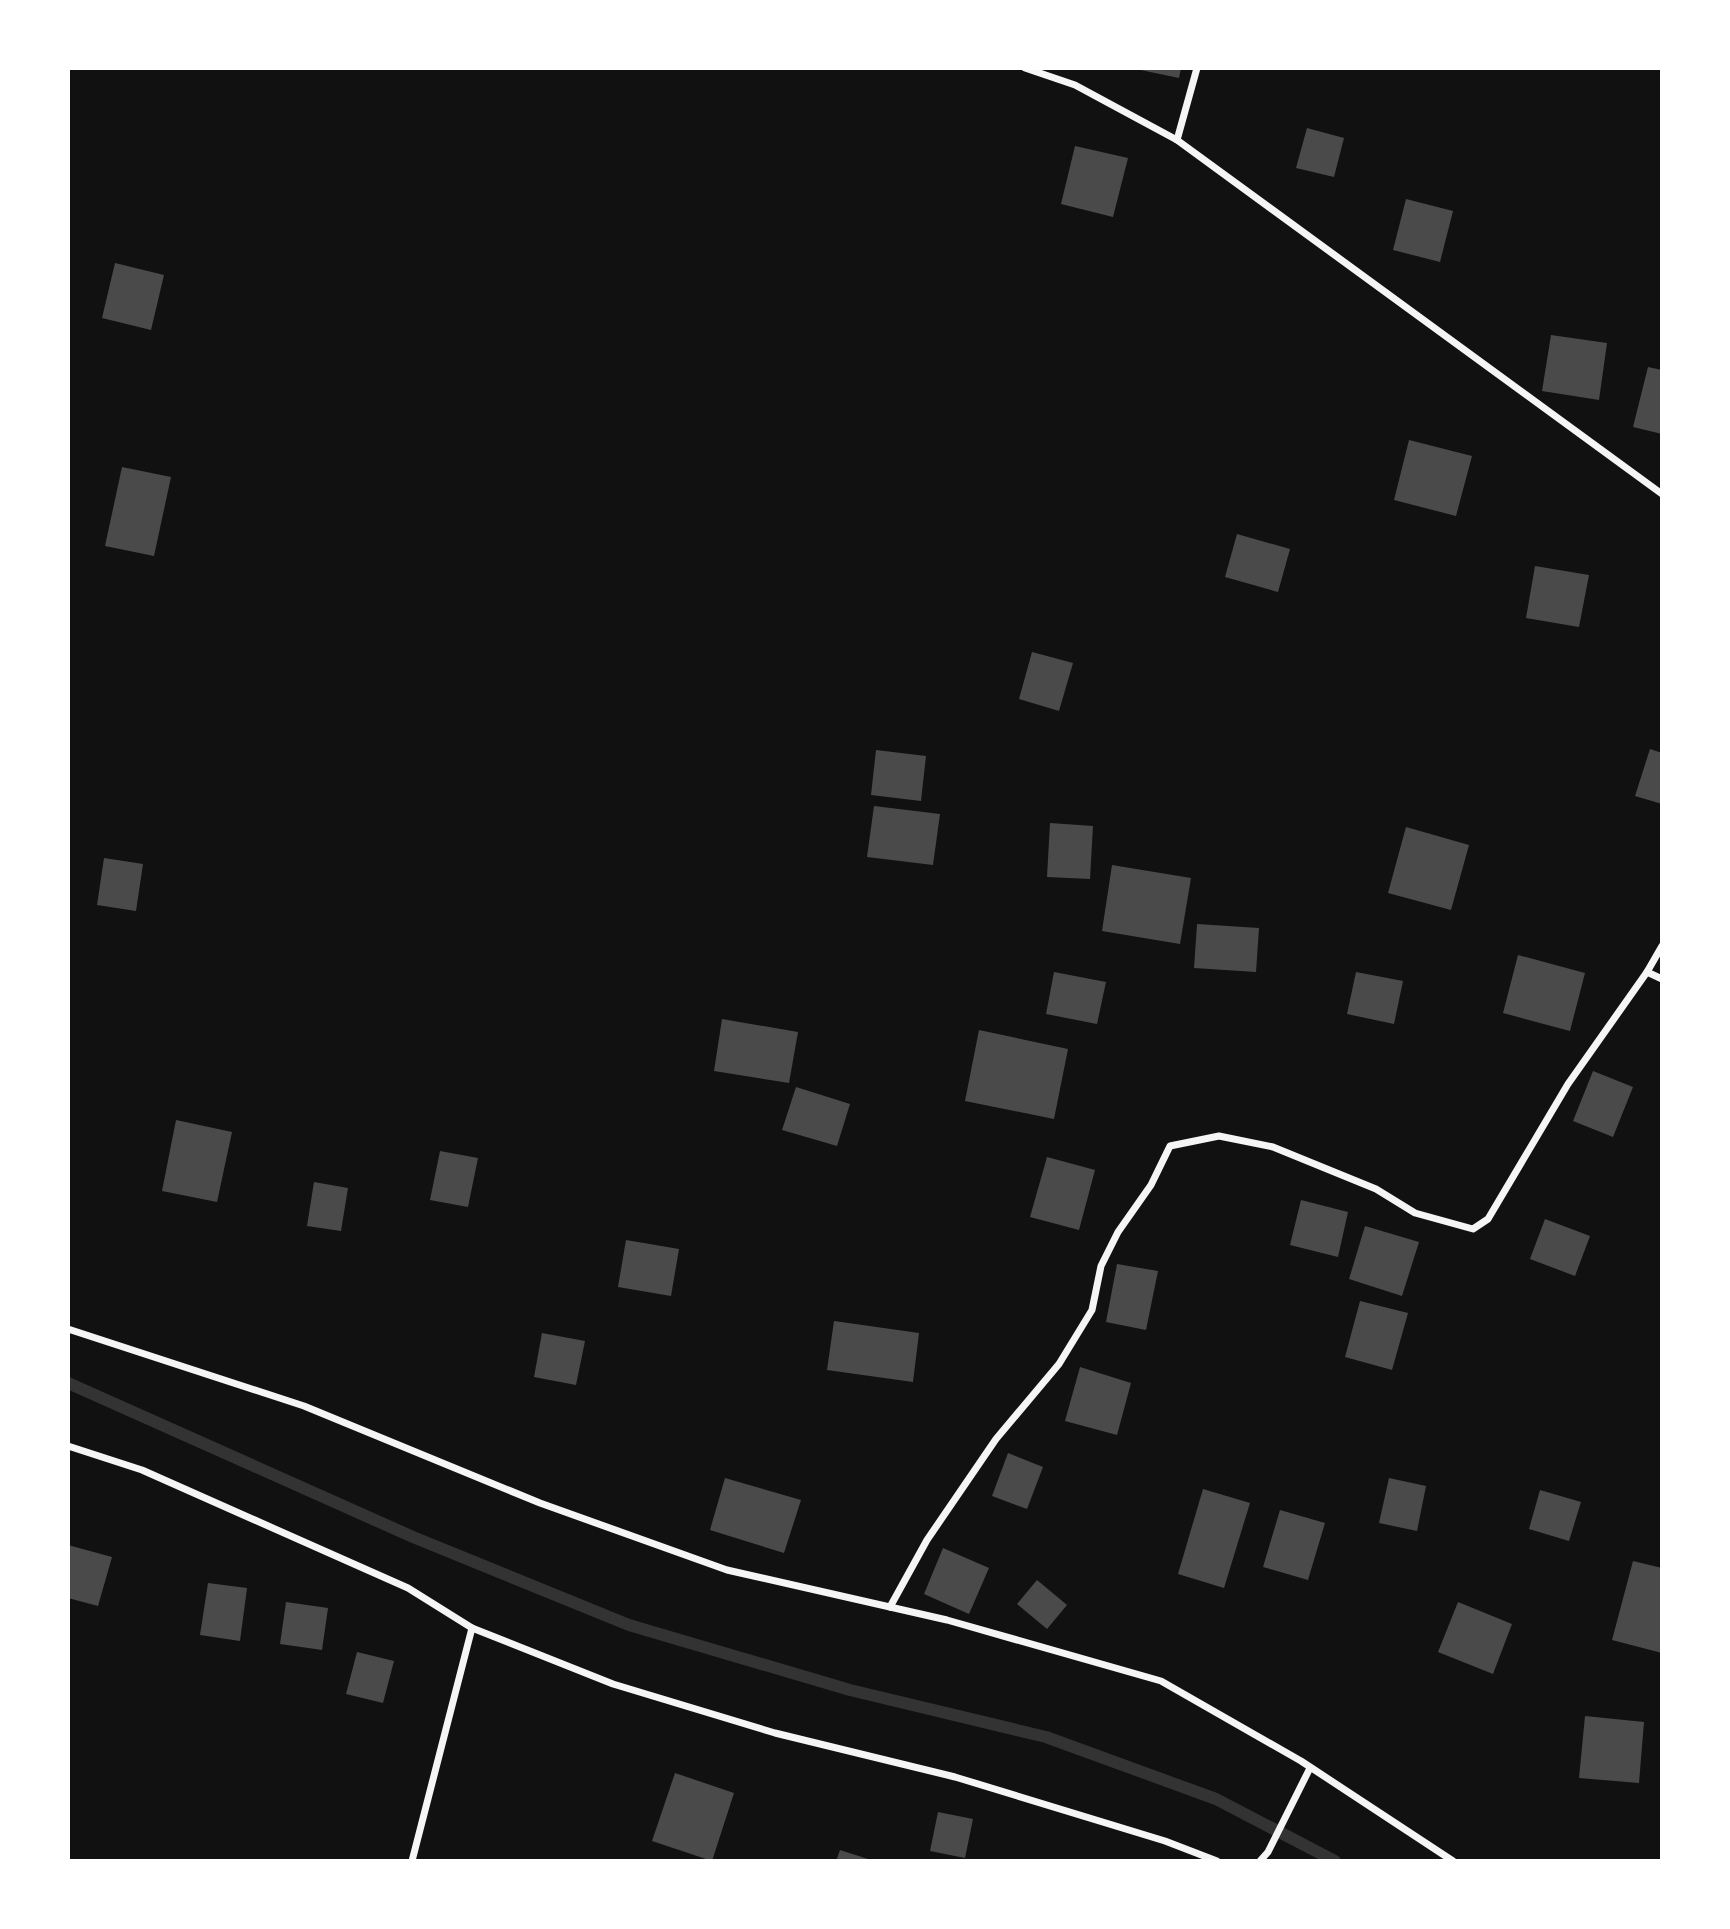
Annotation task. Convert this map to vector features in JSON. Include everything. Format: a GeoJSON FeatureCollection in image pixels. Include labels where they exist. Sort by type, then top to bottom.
{"type":"FeatureCollection","features":[{"type":"Feature","properties":{"kind":"street"},"geometry":{"type":"LineString","coordinates":[[1026,68],[1075,85],[1177,140],[1662,494]]}},
{"type":"Feature","properties":{"kind":"street"},"geometry":{"type":"LineString","coordinates":[[1177,140],[1197,68]]}},
{"type":"Feature","properties":{"kind":"street"},"geometry":{"type":"LineString","coordinates":[[890,1607],[927,1540],[980,1461],[1059,1364],[1092,1310],[1101,1266],[1118,1233],[1150,1185],[1170,1146],[1219,1136],[1273,1147],[1376,1189],[1415,1213],[1473,1229],[1488,1219],[1568,1084],[1647,972],[1662,946]]}},
{"type":"Feature","properties":{"kind":"street"},"geometry":{"type":"LineString","coordinates":[[1647,972],[1662,979]]}},
{"type":"Feature","properties":{"kind":"street"},"geometry":{"type":"LineString","coordinates":[[68,1329],[303,1406],[540,1503],[727,1570],[947,1620],[1161,1681],[1310,1768],[1453,1861]]}},
{"type":"Feature","properties":{"kind":"street"},"geometry":{"type":"LineString","coordinates":[[68,1446],[142,1470],[408,1588],[472,1628],[613,1684],[775,1733],[956,1777],[1165,1841],[1217,1861]]}},
{"type":"Feature","properties":{"kind":"street"},"geometry":{"type":"LineString","coordinates":[[412,1861],[472,1628]]}},
{"type":"Feature","properties":{"kind":"street"},"geometry":{"type":"LineString","coordinates":[[1260,1861],[1275,1838],[1310,1768]]}},
{"type":"Feature","properties":{"kind":"building"},"geometry":{"type":"Polygon","coordinates":[[[1131,68],[1181,68],[1179,78],[1131,68]]]}},
{"type":"Feature","properties":{"kind":"building"},"geometry":{"type":"Polygon","coordinates":[[[1307,128],[1344,138],[1334,177],[1296,168],[1307,128]]]}},
{"type":"Feature","properties":{"kind":"building"},"geometry":{"type":"Polygon","coordinates":[[[1075,146],[1128,158],[1113,217],[1061,204],[1075,146]]]}},
{"type":"Feature","properties":{"kind":"building"},"geometry":{"type":"Polygon","coordinates":[[[1406,199],[1453,211],[1440,262],[1393,250],[1406,199]]]}},
{"type":"Feature","properties":{"kind":"building"},"geometry":{"type":"Polygon","coordinates":[[[115,263],[164,275],[151,330],[102,318],[115,263]]]}},
{"type":"Feature","properties":{"kind":"building"},"geometry":{"type":"Polygon","coordinates":[[[1551,335],[1607,343],[1599,400],[1542,391],[1551,335]]]}},
{"type":"Feature","properties":{"kind":"building"},"geometry":{"type":"Polygon","coordinates":[[[1648,367],[1662,370],[1662,434],[1633,427],[1648,367]]]}},
{"type":"Feature","properties":{"kind":"building"},"geometry":{"type":"Polygon","coordinates":[[[1409,440],[1472,456],[1456,516],[1394,500],[1409,440]]]}},
{"type":"Feature","properties":{"kind":"building"},"geometry":{"type":"Polygon","coordinates":[[[122,467],[171,477],[154,556],[105,546],[122,467]]]}},
{"type":"Feature","properties":{"kind":"building"},"geometry":{"type":"Polygon","coordinates":[[[1237,534],[1290,549],[1278,592],[1225,577],[1237,534]]]}},
{"type":"Feature","properties":{"kind":"building"},"geometry":{"type":"Polygon","coordinates":[[[1535,566],[1589,575],[1579,627],[1526,618],[1535,566]]]}},
{"type":"Feature","properties":{"kind":"building"},"geometry":{"type":"Polygon","coordinates":[[[1032,652],[1073,663],[1059,711],[1019,699],[1032,652]]]}},
{"type":"Feature","properties":{"kind":"building"},"geometry":{"type":"Polygon","coordinates":[[[1650,749],[1662,753],[1662,804],[1635,796],[1650,749]]]}},
{"type":"Feature","properties":{"kind":"building"},"geometry":{"type":"Polygon","coordinates":[[[876,750],[926,756],[921,801],[871,795],[876,750]]]}},
{"type":"Feature","properties":{"kind":"building"},"geometry":{"type":"Polygon","coordinates":[[[874,806],[940,814],[933,865],[867,857],[874,806]]]}},
{"type":"Feature","properties":{"kind":"building"},"geometry":{"type":"Polygon","coordinates":[[[1050,823],[1093,826],[1090,879],[1047,877],[1050,823]]]}},
{"type":"Feature","properties":{"kind":"building"},"geometry":{"type":"Polygon","coordinates":[[[1406,827],[1469,845],[1451,910],[1388,893],[1406,827]]]}},
{"type":"Feature","properties":{"kind":"building"},"geometry":{"type":"Polygon","coordinates":[[[104,858],[143,864],[136,911],[97,905],[104,858]]]}},
{"type":"Feature","properties":{"kind":"building"},"geometry":{"type":"Polygon","coordinates":[[[1112,865],[1191,878],[1180,944],[1102,931],[1112,865]]]}},
{"type":"Feature","properties":{"kind":"building"},"geometry":{"type":"Polygon","coordinates":[[[1197,924],[1259,928],[1256,972],[1194,968],[1197,924]]]}},
{"type":"Feature","properties":{"kind":"building"},"geometry":{"type":"Polygon","coordinates":[[[1518,955],[1585,973],[1570,1031],[1503,1013],[1518,955]]]}},
{"type":"Feature","properties":{"kind":"building"},"geometry":{"type":"Polygon","coordinates":[[[1054,972],[1106,982],[1097,1024],[1046,1014],[1054,972]]]}},
{"type":"Feature","properties":{"kind":"building"},"geometry":{"type":"Polygon","coordinates":[[[1356,972],[1403,981],[1394,1024],[1347,1014],[1356,972]]]}},
{"type":"Feature","properties":{"kind":"building"},"geometry":{"type":"Polygon","coordinates":[[[722,1019],[798,1032],[789,1083],[714,1071],[722,1019]]]}},
{"type":"Feature","properties":{"kind":"building"},"geometry":{"type":"Polygon","coordinates":[[[979,1030],[1068,1049],[1054,1119],[965,1101],[979,1030]]]}},
{"type":"Feature","properties":{"kind":"building"},"geometry":{"type":"Polygon","coordinates":[[[1593,1071],[1633,1087],[1613,1137],[1573,1121],[1593,1071]]]}},
{"type":"Feature","properties":{"kind":"building"},"geometry":{"type":"Polygon","coordinates":[[[796,1087],[850,1104],[837,1146],[782,1130],[796,1087]]]}},
{"type":"Feature","properties":{"kind":"building"},"geometry":{"type":"Polygon","coordinates":[[[176,1120],[232,1132],[217,1202],[162,1191],[176,1120]]]}},
{"type":"Feature","properties":{"kind":"building"},"geometry":{"type":"Polygon","coordinates":[[[440,1151],[478,1158],[468,1207],[430,1200],[440,1151]]]}},
{"type":"Feature","properties":{"kind":"building"},"geometry":{"type":"Polygon","coordinates":[[[1047,1157],[1095,1170],[1079,1230],[1030,1217],[1047,1157]]]}},
{"type":"Feature","properties":{"kind":"building"},"geometry":{"type":"Polygon","coordinates":[[[314,1182],[348,1188],[341,1231],[307,1226],[314,1182]]]}},
{"type":"Feature","properties":{"kind":"building"},"geometry":{"type":"Polygon","coordinates":[[[1301,1200],[1348,1212],[1338,1257],[1290,1245],[1301,1200]]]}},
{"type":"Feature","properties":{"kind":"building"},"geometry":{"type":"Polygon","coordinates":[[[1545,1219],[1590,1236],[1575,1276],[1530,1259],[1545,1219]]]}},
{"type":"Feature","properties":{"kind":"building"},"geometry":{"type":"Polygon","coordinates":[[[1365,1226],[1419,1242],[1402,1296],[1349,1279],[1365,1226]]]}},
{"type":"Feature","properties":{"kind":"building"},"geometry":{"type":"Polygon","coordinates":[[[626,1240],[679,1249],[671,1296],[618,1287],[626,1240]]]}},
{"type":"Feature","properties":{"kind":"building"},"geometry":{"type":"Polygon","coordinates":[[[1117,1264],[1158,1271],[1146,1330],[1106,1322],[1117,1264]]]}},
{"type":"Feature","properties":{"kind":"building"},"geometry":{"type":"Polygon","coordinates":[[[1360,1301],[1408,1313],[1392,1370],[1345,1357],[1360,1301]]]}},
{"type":"Feature","properties":{"kind":"building"},"geometry":{"type":"Polygon","coordinates":[[[834,1321],[919,1333],[913,1382],[827,1370],[834,1321]]]}},
{"type":"Feature","properties":{"kind":"building"},"geometry":{"type":"Polygon","coordinates":[[[542,1333],[585,1341],[576,1385],[534,1377],[542,1333]]]}},
{"type":"Feature","properties":{"kind":"building"},"geometry":{"type":"Polygon","coordinates":[[[1080,1367],[1131,1383],[1117,1435],[1065,1421],[1080,1367]]]}},
{"type":"Feature","properties":{"kind":"building"},"geometry":{"type":"Polygon","coordinates":[[[1008,1453],[1043,1467],[1027,1509],[992,1496],[1008,1453]]]}},
{"type":"Feature","properties":{"kind":"building"},"geometry":{"type":"Polygon","coordinates":[[[725,1478],[801,1500],[784,1553],[710,1530],[725,1478]]]}},
{"type":"Feature","properties":{"kind":"building"},"geometry":{"type":"Polygon","coordinates":[[[1389,1478],[1426,1486],[1417,1531],[1379,1523],[1389,1478]]]}},
{"type":"Feature","properties":{"kind":"building"},"geometry":{"type":"Polygon","coordinates":[[[1203,1489],[1250,1503],[1224,1588],[1178,1574],[1203,1489]]]}},
{"type":"Feature","properties":{"kind":"building"},"geometry":{"type":"Polygon","coordinates":[[[1540,1490],[1581,1502],[1569,1541],[1529,1529],[1540,1490]]]}},
{"type":"Feature","properties":{"kind":"building"},"geometry":{"type":"Polygon","coordinates":[[[1280,1510],[1325,1523],[1308,1580],[1263,1567],[1280,1510]]]}},
{"type":"Feature","properties":{"kind":"building"},"geometry":{"type":"Polygon","coordinates":[[[68,1545],[112,1557],[98,1606],[68,1598],[68,1545]]]}},
{"type":"Feature","properties":{"kind":"building"},"geometry":{"type":"Polygon","coordinates":[[[943,1548],[989,1568],[969,1614],[924,1594],[943,1548]]]}},
{"type":"Feature","properties":{"kind":"building"},"geometry":{"type":"Polygon","coordinates":[[[1633,1561],[1662,1568],[1662,1653],[1612,1640],[1633,1561]]]}},
{"type":"Feature","properties":{"kind":"building"},"geometry":{"type":"Polygon","coordinates":[[[1037,1580],[1067,1605],[1047,1629],[1017,1604],[1037,1580]]]}},
{"type":"Feature","properties":{"kind":"building"},"geometry":{"type":"Polygon","coordinates":[[[208,1583],[247,1588],[240,1641],[200,1635],[208,1583]]]}},
{"type":"Feature","properties":{"kind":"building"},"geometry":{"type":"Polygon","coordinates":[[[286,1602],[328,1608],[322,1650],[280,1644],[286,1602]]]}},
{"type":"Feature","properties":{"kind":"building"},"geometry":{"type":"Polygon","coordinates":[[[1458,1602],[1512,1624],[1493,1674],[1438,1652],[1458,1602]]]}},
{"type":"Feature","properties":{"kind":"building"},"geometry":{"type":"Polygon","coordinates":[[[357,1652],[394,1661],[383,1703],[346,1694],[357,1652]]]}},
{"type":"Feature","properties":{"kind":"building"},"geometry":{"type":"Polygon","coordinates":[[[1585,1716],[1644,1722],[1639,1783],[1579,1778],[1585,1716]]]}},
{"type":"Feature","properties":{"kind":"building"},"geometry":{"type":"Polygon","coordinates":[[[675,1773],[734,1793],[712,1861],[652,1841],[675,1773]]]}},
{"type":"Feature","properties":{"kind":"building"},"geometry":{"type":"Polygon","coordinates":[[[938,1812],[973,1819],[965,1858],[930,1851],[938,1812]]]}},
{"type":"Feature","properties":{"kind":"building"},"geometry":{"type":"Polygon","coordinates":[[[840,1850],[871,1860],[871,1861],[836,1861],[840,1850]]]}},
{"type":"Feature","properties":{"kind":"waterway"},"geometry":{"type":"LineString","coordinates":[[68,1383],[413,1537],[629,1625],[850,1690],[1046,1737],[1216,1799],[1335,1861]]}}]}
